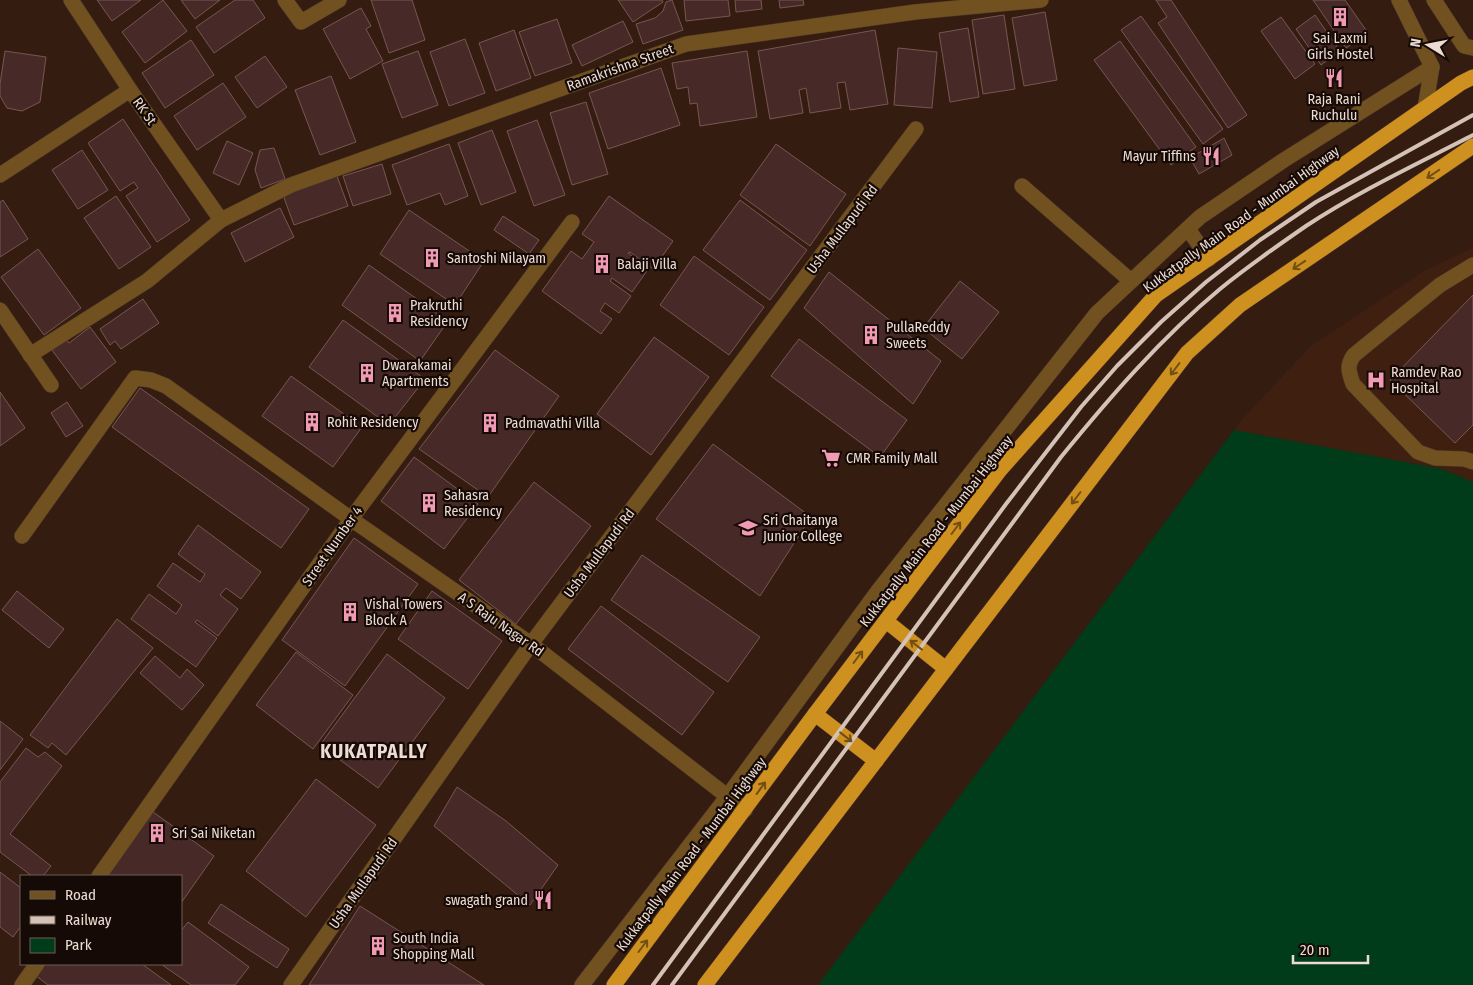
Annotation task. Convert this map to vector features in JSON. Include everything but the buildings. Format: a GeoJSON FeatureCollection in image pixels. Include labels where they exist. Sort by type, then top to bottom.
{"type":"FeatureCollection","features":[{"type":"Feature","properties":{"kind":"highway","name":"Kukkatpally Main Road - Mumbai Highway"},"geometry":{"type":"LineString","coordinates":[[614,985],[815,714],[1006,463],[1156,295],[1461,83],[1473,78]]}},
{"type":"Feature","properties":{"kind":"highway"},"geometry":{"type":"LineString","coordinates":[[705,985],[1187,353],[1240,305],[1472,149]]}},
{"type":"Feature","properties":{"kind":"highway"},"geometry":{"type":"LineString","coordinates":[[886,621],[946,669]]}},
{"type":"Feature","properties":{"kind":"highway"},"geometry":{"type":"LineString","coordinates":[[815,714],[876,761]]}},
{"type":"Feature","properties":{"kind":"street","name":"RK St"},"geometry":{"type":"LineString","coordinates":[[71,0],[130,90],[221,220]]}},
{"type":"Feature","properties":{"kind":"street"},"geometry":{"type":"LineString","coordinates":[[286,0],[301,22],[339,0]]}},
{"type":"Feature","properties":{"kind":"street","name":"Ramakrishna Street"},"geometry":{"type":"LineString","coordinates":[[30,354],[146,281],[221,220],[291,185],[686,44],[913,6],[1040,0]]}},
{"type":"Feature","properties":{"kind":"street"},"geometry":{"type":"LineString","coordinates":[[1399,0],[1432,67],[1426,108]]}},
{"type":"Feature","properties":{"kind":"street"},"geometry":{"type":"LineString","coordinates":[[1434,0],[1464,46],[1473,48]]}},
{"type":"Feature","properties":{"kind":"street"},"geometry":{"type":"LineString","coordinates":[[582,985],[727,797],[884,583],[1097,313],[1200,217],[1284,160],[1432,67]]}},
{"type":"Feature","properties":{"kind":"street"},"geometry":{"type":"LineString","coordinates":[[0,175],[130,90]]}},
{"type":"Feature","properties":{"kind":"street","name":"Usha Mullapudi Rd"},"geometry":{"type":"LineString","coordinates":[[291,985],[531,644],[916,129]]}},
{"type":"Feature","properties":{"kind":"street"},"geometry":{"type":"LineString","coordinates":[[1022,186],[1131,281]]}},
{"type":"Feature","properties":{"kind":"street","name":"Street Number 4"},"geometry":{"type":"LineString","coordinates":[[100,875],[351,519],[572,222]]}},
{"type":"Feature","properties":{"kind":"street"},"geometry":{"type":"LineString","coordinates":[[1188,229],[1209,259]]}},
{"type":"Feature","properties":{"kind":"street"},"geometry":{"type":"LineString","coordinates":[[1473,265],[1440,285],[1349,361],[1349,372],[1353,384],[1418,452],[1435,458],[1464,459],[1473,462]]}},
{"type":"Feature","properties":{"kind":"street"},"geometry":{"type":"LineString","coordinates":[[0,310],[51,385]]}},
{"type":"Feature","properties":{"kind":"street","name":"A S Raju Nagar Rd"},"geometry":{"type":"LineString","coordinates":[[22,536],[135,378],[151,380],[166,386],[351,519],[531,644],[745,810]]}},
{"type":"Feature","properties":{"kind":"street"},"geometry":{"type":"LineString","coordinates":[[22,985],[36,965]]}},
{"type":"Feature","properties":{"kind":"shaded area","name":"Ramdev Rao Hospital"},"geometry":{"type":"Polygon","coordinates":[[[1473,248],[1473,482],[1442,469],[1234,430],[1311,346],[1426,270],[1473,248]]]}},
{"type":"Feature","properties":{"kind":"green space"},"geometry":{"type":"Polygon","coordinates":[[[1234,430],[1442,469],[1473,482],[1473,985],[818,985],[1234,430]]]}},
{"type":"Feature","properties":{"kind":"railway"},"geometry":{"type":"LineString","coordinates":[[653,985],[1006,504],[1081,407],[1117,366],[1161,322],[1206,282],[1260,240],[1316,202],[1473,115]]}},
{"type":"Feature","properties":{"kind":"railway"},"geometry":{"type":"LineString","coordinates":[[672,985],[1061,457],[1137,369],[1198,308],[1252,264],[1284,241],[1347,201],[1388,178],[1473,135]]}},
{"type":"Feature","properties":{"kind":"place","name":"Sai Laxmi Girls Hostel"},"geometry":{"type":"Point","coordinates":[1340,17]}},
{"type":"Feature","properties":{"kind":"place","name":"Raja Rani Ruchulu"},"geometry":{"type":"Point","coordinates":[1334,78]}},
{"type":"Feature","properties":{"kind":"place","name":"Mayur Tiffins"},"geometry":{"type":"Point","coordinates":[1211,156]}},
{"type":"Feature","properties":{"kind":"place","name":"Santoshi Nilayam"},"geometry":{"type":"Point","coordinates":[432,258]}},
{"type":"Feature","properties":{"kind":"place","name":"Balaji Villa"},"geometry":{"type":"Point","coordinates":[602,264]}},
{"type":"Feature","properties":{"kind":"place","name":"Prakruthi Residency"},"geometry":{"type":"Point","coordinates":[395,313]}},
{"type":"Feature","properties":{"kind":"place","name":"PullaReddy Sweets"},"geometry":{"type":"Point","coordinates":[871,335]}},
{"type":"Feature","properties":{"kind":"place","name":"Dwarakamai Apartments"},"geometry":{"type":"Point","coordinates":[367,373]}},
{"type":"Feature","properties":{"kind":"place","name":"Ramdev Rao Hospital"},"geometry":{"type":"Point","coordinates":[1376,380]}},
{"type":"Feature","properties":{"kind":"place","name":"Rohit Residency"},"geometry":{"type":"Point","coordinates":[312,422]}},
{"type":"Feature","properties":{"kind":"place","name":"Padmavathi Villa"},"geometry":{"type":"Point","coordinates":[490,423]}},
{"type":"Feature","properties":{"kind":"place","name":"CMR Family Mall"},"geometry":{"type":"Point","coordinates":[831,458]}},
{"type":"Feature","properties":{"kind":"place","name":"Sahasra Residency"},"geometry":{"type":"Point","coordinates":[429,503]}},
{"type":"Feature","properties":{"kind":"place","name":"Sri Chaitanya Junior College"},"geometry":{"type":"Point","coordinates":[748,528]}},
{"type":"Feature","properties":{"kind":"place","name":"Vishal Towers Block A"},"geometry":{"type":"Point","coordinates":[350,612]}},
{"type":"Feature","properties":{"kind":"place","name":"Sri Sai Niketan"},"geometry":{"type":"Point","coordinates":[157,833]}},
{"type":"Feature","properties":{"kind":"place","name":"swagath grand"},"geometry":{"type":"Point","coordinates":[543,900]}},
{"type":"Feature","properties":{"kind":"place","name":"South India Shopping Mall"},"geometry":{"type":"Point","coordinates":[378,946]}},
{"type":"Feature","properties":{"kind":"district","name":"KUKATPALLY"},"geometry":{"type":"Point","coordinates":[374,751]}}]}
